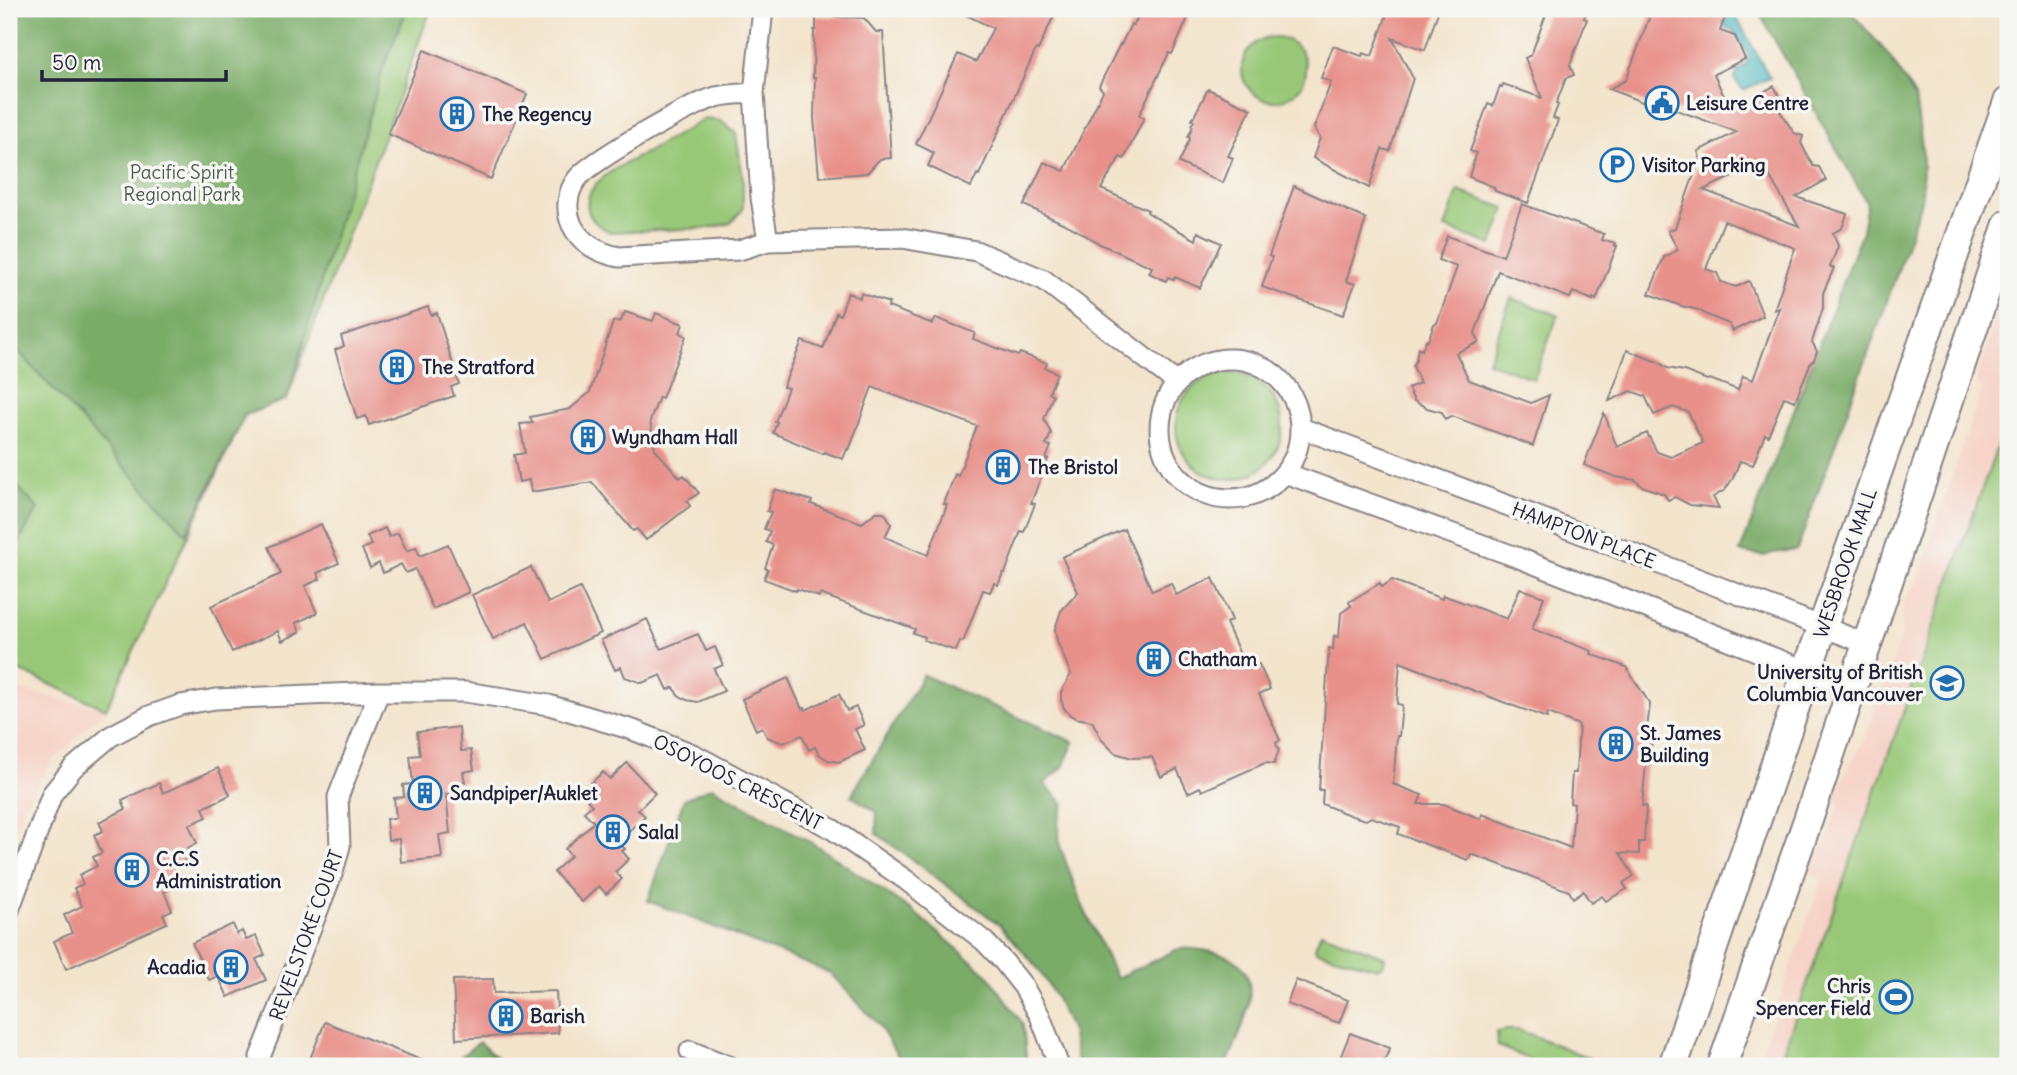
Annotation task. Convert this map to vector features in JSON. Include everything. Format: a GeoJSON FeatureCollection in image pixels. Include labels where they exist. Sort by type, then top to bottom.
{"type":"FeatureCollection","features":[{"type":"Feature","properties":{"kind":"main road","name":"WESBROOK MALL"},"geometry":{"type":"LineString","coordinates":[[1672,1066],[1807,671],[2008,102]]}},
{"type":"Feature","properties":{"kind":"main road"},"geometry":{"type":"LineString","coordinates":[[1723,1066],[2008,224]]}},
{"type":"Feature","properties":{"kind":"street"},"geometry":{"type":"LineString","coordinates":[[763,9],[754,93],[761,198],[768,241]]}},
{"type":"Feature","properties":{"kind":"street"},"geometry":{"type":"LineString","coordinates":[[754,93],[716,97],[705,101],[590,166],[576,179],[570,191],[568,211],[576,233],[593,248],[619,257],[739,250],[768,241],[902,238],[976,251],[1044,280],[1176,382]]}},
{"type":"Feature","properties":{"kind":"street"},"geometry":{"type":"LineString","coordinates":[[1228,358],[1250,361],[1270,371],[1287,386],[1297,407],[1301,428],[1297,452],[1285,473],[1270,487],[1250,497],[1230,499],[1213,498],[1183,481],[1169,464],[1161,444],[1159,422],[1165,401],[1176,382],[1191,369],[1209,361],[1228,358]]}},
{"type":"Feature","properties":{"kind":"street","name":"HAMPTON PLACE"},"geometry":{"type":"LineString","coordinates":[[1301,428],[1867,644]]}},
{"type":"Feature","properties":{"kind":"street"},"geometry":{"type":"LineString","coordinates":[[1285,473],[1519,558],[1851,688]]}},
{"type":"Feature","properties":{"kind":"street","name":"REVELSTOKE COURT"},"geometry":{"type":"LineString","coordinates":[[260,1057],[333,872],[340,846],[338,797],[379,692]]}},
{"type":"Feature","properties":{"kind":"street","name":"OSOYOOS CRESCENT"},"geometry":{"type":"LineString","coordinates":[[9,910],[52,794],[73,768],[111,736],[149,716],[180,705],[216,698],[465,692],[549,705],[633,730],[695,755],[820,823],[906,880],[991,948],[1023,986],[1040,1016],[1059,1066]]}},
{"type":"Feature","properties":{"kind":"street"},"geometry":{"type":"LineString","coordinates":[[690,1051],[729,1066]]}},
{"type":"Feature","properties":{"kind":"shaded area","name":"University of British Columbia Vancouver"},"geometry":{"type":"Polygon","coordinates":[[[2008,282],[2008,1066],[1756,1066],[1822,879],[1808,873],[1812,859],[1825,844],[1838,809],[1835,794],[1868,731],[1902,634],[1903,601],[1915,586],[1982,389],[1976,380],[2008,282]]]}},
{"type":"Feature","properties":{"kind":"shaded area"},"geometry":{"type":"Polygon","coordinates":[[[9,688],[105,709],[50,764],[23,808],[9,850],[9,688]]]}},
{"type":"Feature","properties":{"kind":"green space","name":"Pacific Spirit Regional Park"},"geometry":{"type":"Polygon","coordinates":[[[9,9],[431,9],[287,399],[245,415],[106,709],[9,666],[9,9]]]}},
{"type":"Feature","properties":{"kind":"green space","name":"Pacific Spirit Regional Park"},"geometry":{"type":"Polygon","coordinates":[[[9,9],[407,9],[384,65],[287,399],[245,415],[186,534],[9,341],[9,9]]]}},
{"type":"Feature","properties":{"kind":"green space"},"geometry":{"type":"Polygon","coordinates":[[[1757,9],[1848,9],[1888,54],[1915,97],[1923,155],[1922,198],[1797,550],[1765,556],[1740,552],[1862,231],[1867,203],[1757,9]]]}},
{"type":"Feature","properties":{"kind":"green space"},"geometry":{"type":"Polygon","coordinates":[[[1274,37],[1286,39],[1297,46],[1304,57],[1304,81],[1297,92],[1286,99],[1274,101],[1262,99],[1251,92],[1244,81],[1242,69],[1244,57],[1251,46],[1262,39],[1274,37]]]}},
{"type":"Feature","properties":{"kind":"green space"},"geometry":{"type":"Polygon","coordinates":[[[705,119],[721,121],[736,134],[743,178],[743,209],[731,223],[710,228],[610,232],[593,220],[588,209],[588,199],[598,181],[705,119]]]}},
{"type":"Feature","properties":{"kind":"green space"},"geometry":{"type":"Polygon","coordinates":[[[1458,191],[1505,208],[1492,245],[1445,228],[1458,191]]]}},
{"type":"Feature","properties":{"kind":"green space"},"geometry":{"type":"Polygon","coordinates":[[[1511,298],[1558,315],[1534,379],[1488,362],[1511,298]]]}},
{"type":"Feature","properties":{"kind":"green space"},"geometry":{"type":"Polygon","coordinates":[[[1229,373],[1249,377],[1266,389],[1278,406],[1282,426],[1278,446],[1266,463],[1249,475],[1229,479],[1209,475],[1192,463],[1180,446],[1176,426],[1180,406],[1192,389],[1209,377],[1229,373]]]}},
{"type":"Feature","properties":{"kind":"green space","name":"University of British Columbia Vancouver"},"geometry":{"type":"Polygon","coordinates":[[[2008,416],[2008,1066],[1778,1066],[2008,416]]]}},
{"type":"Feature","properties":{"kind":"green space"},"geometry":{"type":"Polygon","coordinates":[[[9,477],[38,509],[9,558],[9,477]]]}},
{"type":"Feature","properties":{"kind":"green space"},"geometry":{"type":"Polygon","coordinates":[[[923,675],[1074,742],[1063,767],[1044,784],[1064,804],[1058,823],[1060,846],[1080,900],[1116,978],[1180,949],[1213,952],[1235,960],[1245,971],[1249,1002],[1226,1066],[1078,1066],[1071,1031],[1055,996],[1036,966],[1000,925],[876,833],[877,812],[851,796],[923,675]]]}},
{"type":"Feature","properties":{"kind":"green space"},"geometry":{"type":"Polygon","coordinates":[[[712,787],[819,847],[914,912],[987,974],[1023,1024],[1027,1066],[904,1066],[878,1024],[830,973],[648,901],[684,799],[712,787]]]}},
{"type":"Feature","properties":{"kind":"green space"},"geometry":{"type":"Polygon","coordinates":[[[1321,932],[1385,957],[1384,963],[1377,968],[1316,951],[1321,932]]]}},
{"type":"Feature","properties":{"kind":"green space"},"geometry":{"type":"Polygon","coordinates":[[[1519,1030],[1609,1066],[1545,1066],[1498,1046],[1497,1032],[1519,1030]]]}},
{"type":"Feature","properties":{"kind":"green space"},"geometry":{"type":"Polygon","coordinates":[[[479,1042],[505,1066],[449,1066],[479,1042]]]}},
{"type":"Feature","properties":{"kind":"water"},"geometry":{"type":"Polygon","coordinates":[[[1734,13],[1770,78],[1743,90],[1734,79],[1735,74],[1746,65],[1748,55],[1733,29],[1724,26],[1727,18],[1734,13]]]}},
{"type":"Feature","properties":{"kind":"building"},"geometry":{"type":"Polygon","coordinates":[[[954,9],[1057,9],[971,187],[928,166],[934,153],[916,144],[958,54],[976,62],[993,28],[954,9]]]}},
{"type":"Feature","properties":{"kind":"building"},"geometry":{"type":"Polygon","coordinates":[[[1142,9],[1192,9],[1172,54],[1169,53],[1139,115],[1144,118],[1124,159],[1120,157],[1101,189],[1148,210],[1147,212],[1156,218],[1196,240],[1198,232],[1221,243],[1200,288],[1175,277],[1174,280],[1168,277],[1166,281],[1149,273],[1152,267],[1024,205],[1044,162],[1064,171],[1103,91],[1099,86],[1131,24],[1136,21],[1142,9]]]}},
{"type":"Feature","properties":{"kind":"building"},"geometry":{"type":"Polygon","coordinates":[[[1389,9],[1439,9],[1425,50],[1392,38],[1413,78],[1390,151],[1382,149],[1369,188],[1313,158],[1320,138],[1314,128],[1331,82],[1321,78],[1333,46],[1362,56],[1363,53],[1372,56],[1389,9]]]}},
{"type":"Feature","properties":{"kind":"building"},"geometry":{"type":"Polygon","coordinates":[[[1548,9],[1587,9],[1584,18],[1587,19],[1570,65],[1574,75],[1566,78],[1556,104],[1558,105],[1553,118],[1558,120],[1528,203],[1495,191],[1494,187],[1469,177],[1476,153],[1470,151],[1488,104],[1493,106],[1500,86],[1503,84],[1542,98],[1525,58],[1531,55],[1548,9]]]}},
{"type":"Feature","properties":{"kind":"building"},"geometry":{"type":"Polygon","coordinates":[[[1645,9],[1728,9],[1720,31],[1735,36],[1745,59],[1714,74],[1730,110],[1774,86],[1781,99],[1778,108],[1794,133],[1803,136],[1801,143],[1813,166],[1819,167],[1826,180],[1796,197],[1847,214],[1842,228],[1833,233],[1838,246],[1830,267],[1834,268],[1823,293],[1823,308],[1812,342],[1817,351],[1814,360],[1795,401],[1784,397],[1753,465],[1740,461],[1725,490],[1713,497],[1719,508],[1690,505],[1675,497],[1668,500],[1664,494],[1642,486],[1635,480],[1616,477],[1584,465],[1604,413],[1617,447],[1647,433],[1657,452],[1671,457],[1703,443],[1688,412],[1673,407],[1654,415],[1645,396],[1631,391],[1609,401],[1627,350],[1667,368],[1710,379],[1738,390],[1743,376],[1753,380],[1779,308],[1774,310],[1795,248],[1724,221],[1706,269],[1717,273],[1721,282],[1736,287],[1749,281],[1763,316],[1733,331],[1729,324],[1699,310],[1649,294],[1664,257],[1678,250],[1668,231],[1675,228],[1700,158],[1698,151],[1737,132],[1663,105],[1652,110],[1650,105],[1609,89],[1626,80],[1649,18],[1645,9]],[[1762,163],[1703,190],[1799,226],[1762,163]]]}},
{"type":"Feature","properties":{"kind":"building"},"geometry":{"type":"Polygon","coordinates":[[[816,16],[864,18],[876,32],[883,32],[891,158],[880,159],[867,173],[819,177],[813,78],[816,16]]]}},
{"type":"Feature","properties":{"kind":"building","name":"The Regency"},"geometry":{"type":"Polygon","coordinates":[[[424,50],[527,94],[491,179],[388,134],[424,50]]]}},
{"type":"Feature","properties":{"kind":"building"},"geometry":{"type":"Polygon","coordinates":[[[1208,89],[1251,109],[1228,156],[1233,158],[1223,183],[1179,163],[1190,138],[1192,120],[1208,89]]]}},
{"type":"Feature","properties":{"kind":"building"},"geometry":{"type":"Polygon","coordinates":[[[1294,186],[1366,219],[1346,281],[1355,284],[1343,315],[1262,287],[1272,257],[1269,256],[1294,186]]]}},
{"type":"Feature","properties":{"kind":"building"},"geometry":{"type":"Polygon","coordinates":[[[1522,204],[1604,234],[1602,240],[1617,246],[1596,300],[1573,292],[1570,298],[1498,271],[1475,333],[1479,342],[1456,353],[1469,380],[1531,403],[1549,395],[1533,446],[1452,416],[1445,419],[1442,412],[1414,401],[1408,388],[1420,383],[1413,366],[1418,348],[1422,350],[1434,324],[1437,323],[1457,267],[1438,260],[1447,236],[1503,256],[1522,204]]]}},
{"type":"Feature","properties":{"kind":"building","name":"The Bristol"},"geometry":{"type":"Polygon","coordinates":[[[848,293],[860,298],[861,293],[889,303],[888,307],[933,324],[936,318],[975,333],[973,339],[1018,356],[1020,353],[1047,363],[1045,368],[1057,373],[1049,393],[1053,395],[1044,419],[1051,433],[1046,445],[1051,446],[1031,503],[1035,504],[1005,573],[998,585],[994,583],[990,592],[983,590],[963,642],[960,641],[956,651],[924,640],[925,637],[913,633],[915,629],[820,594],[819,597],[797,589],[796,591],[764,579],[773,545],[766,542],[770,531],[764,529],[771,512],[767,511],[775,489],[812,501],[811,504],[862,523],[876,512],[882,512],[891,524],[885,537],[928,555],[947,505],[944,504],[955,474],[958,476],[977,426],[872,387],[849,450],[847,449],[843,459],[824,452],[823,454],[773,433],[788,388],[783,387],[802,341],[823,349],[836,313],[840,315],[848,293]]]}},
{"type":"Feature","properties":{"kind":"building","name":"The Stratford"},"geometry":{"type":"Polygon","coordinates":[[[428,307],[431,315],[437,313],[459,384],[451,387],[454,396],[369,425],[366,416],[357,419],[335,350],[344,346],[341,336],[428,307]]]}},
{"type":"Feature","properties":{"kind":"building","name":"Wyndham Hall"},"geometry":{"type":"Polygon","coordinates":[[[625,312],[653,321],[656,313],[683,324],[680,333],[686,336],[650,421],[655,449],[680,478],[684,475],[699,493],[687,501],[690,506],[646,540],[637,529],[633,531],[592,482],[531,492],[529,480],[519,482],[514,455],[525,453],[520,424],[533,423],[530,417],[570,409],[590,392],[613,322],[621,321],[625,312]]]}},
{"type":"Feature","properties":{"kind":"building"},"geometry":{"type":"Polygon","coordinates":[[[321,524],[339,563],[317,573],[320,579],[305,586],[317,613],[296,623],[300,632],[282,641],[278,631],[232,652],[211,606],[281,574],[269,547],[321,524]]]}},
{"type":"Feature","properties":{"kind":"building"},"geometry":{"type":"Polygon","coordinates":[[[385,528],[389,537],[398,533],[407,551],[416,547],[420,556],[448,544],[469,592],[433,609],[415,569],[406,573],[401,564],[383,573],[379,563],[370,568],[362,549],[371,545],[367,536],[385,528]]]}},
{"type":"Feature","properties":{"kind":"building","name":"Chatham"},"geometry":{"type":"Polygon","coordinates":[[[1124,529],[1152,591],[1171,583],[1176,595],[1213,578],[1232,620],[1226,623],[1247,670],[1259,664],[1270,689],[1259,694],[1280,740],[1276,743],[1279,750],[1274,764],[1265,763],[1202,791],[1200,787],[1188,793],[1177,769],[1161,777],[1152,757],[1132,758],[1115,753],[1102,740],[1092,721],[1075,718],[1064,708],[1061,692],[1071,674],[1057,641],[1055,629],[1061,611],[1078,592],[1062,557],[1124,529]]]}},
{"type":"Feature","properties":{"kind":"building"},"geometry":{"type":"Polygon","coordinates":[[[531,567],[548,603],[580,588],[601,633],[545,659],[527,622],[493,639],[472,595],[531,567]]]}},
{"type":"Feature","properties":{"kind":"building","name":"St. James Building"},"geometry":{"type":"Polygon","coordinates":[[[1392,580],[1442,599],[1443,595],[1507,619],[1520,588],[1544,597],[1532,629],[1626,667],[1650,704],[1647,729],[1652,729],[1650,764],[1646,763],[1642,806],[1646,806],[1644,842],[1639,842],[1639,854],[1620,853],[1634,876],[1623,883],[1627,889],[1606,901],[1602,896],[1591,903],[1583,891],[1573,898],[1569,891],[1493,862],[1471,854],[1468,860],[1398,834],[1400,827],[1371,817],[1366,820],[1352,816],[1322,804],[1323,790],[1319,790],[1329,648],[1333,649],[1334,636],[1339,637],[1341,613],[1351,606],[1349,602],[1380,583],[1382,587],[1392,580]],[[1400,662],[1397,704],[1402,705],[1393,784],[1422,795],[1418,804],[1444,804],[1481,819],[1482,814],[1571,848],[1574,804],[1570,803],[1572,773],[1576,773],[1579,725],[1548,713],[1547,718],[1400,662]]]}},
{"type":"Feature","properties":{"kind":"building"},"geometry":{"type":"Polygon","coordinates":[[[647,619],[661,649],[698,634],[706,651],[715,647],[723,665],[714,669],[724,691],[698,702],[687,700],[677,694],[674,687],[668,690],[661,675],[642,683],[625,677],[621,667],[615,670],[601,640],[647,619]]]}},
{"type":"Feature","properties":{"kind":"building"},"geometry":{"type":"Polygon","coordinates":[[[788,678],[802,709],[806,710],[839,694],[847,711],[856,707],[864,725],[855,729],[865,750],[839,762],[828,760],[819,754],[815,747],[809,750],[802,735],[783,743],[767,737],[762,727],[756,730],[742,699],[788,678]]]}},
{"type":"Feature","properties":{"kind":"building","name":"Sandpiper/Auklet"},"geometry":{"type":"Polygon","coordinates":[[[459,727],[461,751],[471,750],[474,770],[463,772],[465,782],[458,782],[459,792],[446,794],[450,833],[439,835],[442,858],[401,862],[399,839],[388,840],[386,819],[396,818],[394,798],[404,797],[403,785],[413,784],[410,756],[420,755],[417,732],[459,727]]]}},
{"type":"Feature","properties":{"kind":"building","name":"Salal"},"geometry":{"type":"Polygon","coordinates":[[[627,763],[655,793],[638,810],[645,816],[618,841],[629,859],[615,872],[622,879],[606,894],[599,886],[582,902],[554,872],[571,856],[565,849],[594,822],[584,812],[592,805],[587,800],[595,793],[588,786],[603,772],[610,779],[627,763]]]}},
{"type":"Feature","properties":{"kind":"building","name":"C.C.S Administration"},"geometry":{"type":"Polygon","coordinates":[[[218,768],[230,795],[203,808],[207,817],[189,825],[197,843],[188,848],[192,857],[174,865],[182,883],[164,892],[172,910],[163,914],[167,923],[66,969],[54,941],[72,933],[64,915],[82,906],[74,888],[83,884],[79,875],[97,866],[93,857],[102,853],[94,835],[103,831],[99,822],[126,809],[122,800],[159,783],[163,793],[218,768]]]}},
{"type":"Feature","properties":{"kind":"building","name":"Acadia"},"geometry":{"type":"Polygon","coordinates":[[[233,924],[237,934],[242,931],[246,940],[256,936],[265,955],[256,959],[266,980],[228,997],[218,976],[209,980],[192,943],[233,924]]]}},
{"type":"Feature","properties":{"kind":"building","name":"Barish"},"geometry":{"type":"Polygon","coordinates":[[[493,979],[494,993],[556,991],[558,1033],[456,1039],[453,980],[493,979]]]}},
{"type":"Feature","properties":{"kind":"building"},"geometry":{"type":"Polygon","coordinates":[[[1296,980],[1348,1000],[1339,1023],[1287,1004],[1296,980]]]}},
{"type":"Feature","properties":{"kind":"building"},"geometry":{"type":"Polygon","coordinates":[[[325,1022],[434,1065],[434,1066],[307,1066],[325,1022]]]}},
{"type":"Feature","properties":{"kind":"building"},"geometry":{"type":"Polygon","coordinates":[[[1350,1033],[1390,1048],[1382,1066],[1337,1066],[1350,1033]]]}},
{"type":"Feature","properties":{"kind":"place","name":"Leisure Centre"},"geometry":{"type":"Point","coordinates":[1662,103]}},
{"type":"Feature","properties":{"kind":"place","name":"The Regency"},"geometry":{"type":"Point","coordinates":[457,114]}},
{"type":"Feature","properties":{"kind":"place","name":"Visitor Parking"},"geometry":{"type":"Point","coordinates":[1617,165]}},
{"type":"Feature","properties":{"kind":"place","name":"The Stratford"},"geometry":{"type":"Point","coordinates":[397,367]}},
{"type":"Feature","properties":{"kind":"place","name":"Wyndham Hall"},"geometry":{"type":"Point","coordinates":[588,437]}},
{"type":"Feature","properties":{"kind":"place","name":"The Bristol"},"geometry":{"type":"Point","coordinates":[1003,467]}},
{"type":"Feature","properties":{"kind":"place","name":"Chatham"},"geometry":{"type":"Point","coordinates":[1154,659]}},
{"type":"Feature","properties":{"kind":"place","name":"University of British Columbia Vancouver"},"geometry":{"type":"Point","coordinates":[1947,683]}},
{"type":"Feature","properties":{"kind":"place","name":"St. James Building"},"geometry":{"type":"Point","coordinates":[1616,744]}},
{"type":"Feature","properties":{"kind":"place","name":"Sandpiper/Auklet"},"geometry":{"type":"Point","coordinates":[425,793]}},
{"type":"Feature","properties":{"kind":"place","name":"Salal"},"geometry":{"type":"Point","coordinates":[613,832]}},
{"type":"Feature","properties":{"kind":"place","name":"C.C.S Administration"},"geometry":{"type":"Point","coordinates":[132,870]}},
{"type":"Feature","properties":{"kind":"place","name":"Acadia"},"geometry":{"type":"Point","coordinates":[231,967]}},
{"type":"Feature","properties":{"kind":"place","name":"Chris Spencer Field"},"geometry":{"type":"Point","coordinates":[1896,997]}},
{"type":"Feature","properties":{"kind":"place","name":"Barish"},"geometry":{"type":"Point","coordinates":[506,1016]}}]}
